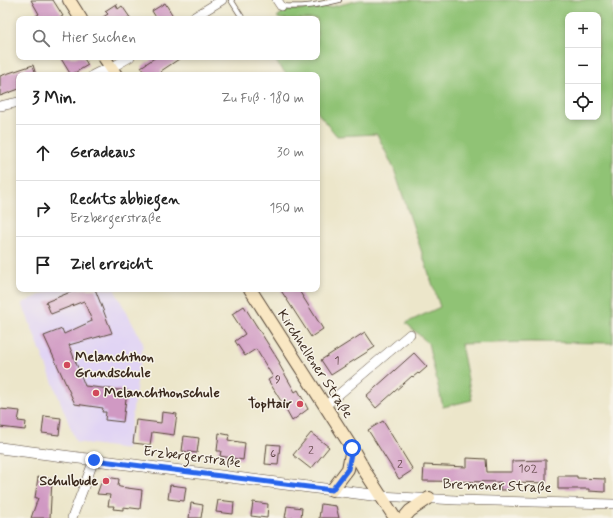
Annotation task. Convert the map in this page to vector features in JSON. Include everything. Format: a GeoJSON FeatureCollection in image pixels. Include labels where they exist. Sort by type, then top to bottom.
{"type":"FeatureCollection","features":[{"type":"Feature","properties":{"kind":"main road"},"geometry":{"type":"LineString","coordinates":[[69,0],[78,16]]}},
{"type":"Feature","properties":{"kind":"main road"},"geometry":{"type":"LineString","coordinates":[[106,60],[114,72]]}},
{"type":"Feature","properties":{"kind":"main road","name":"Kirchhellener Straße"},"geometry":{"type":"LineString","coordinates":[[252,292],[395,518]]}},
{"type":"Feature","properties":{"kind":"main road"},"geometry":{"type":"LineString","coordinates":[[332,490],[348,469],[352,448]]}},
{"type":"Feature","properties":{"kind":"main road"},"geometry":{"type":"LineString","coordinates":[[404,518],[410,511],[429,498]]}},
{"type":"Feature","properties":{"kind":"street"},"geometry":{"type":"LineString","coordinates":[[196,16],[222,0]]}},
{"type":"Feature","properties":{"kind":"street"},"geometry":{"type":"LineString","coordinates":[[98,72],[114,72],[127,60]]}},
{"type":"Feature","properties":{"kind":"street"},"geometry":{"type":"LineString","coordinates":[[0,106],[16,103]]}},
{"type":"Feature","properties":{"kind":"street"},"geometry":{"type":"LineString","coordinates":[[325,406],[410,334]]}},
{"type":"Feature","properties":{"kind":"street","name":"Erzbergerstraße"},"geometry":{"type":"LineString","coordinates":[[0,448],[380,496]]}},
{"type":"Feature","properties":{"kind":"street"},"geometry":{"type":"LineString","coordinates":[[72,518],[94,460]]}},
{"type":"Feature","properties":{"kind":"street","name":"Bremener Straße"},"geometry":{"type":"LineString","coordinates":[[380,496],[456,500],[613,504]]}},
{"type":"Feature","properties":{"kind":"lane"},"geometry":{"type":"LineString","coordinates":[[231,0],[241,16]]}},
{"type":"Feature","properties":{"kind":"lane"},"geometry":{"type":"LineString","coordinates":[[279,3],[295,7],[309,6],[339,0]]}},
{"type":"Feature","properties":{"kind":"shaded area","name":"Melanchthonschule"},"geometry":{"type":"Polygon","coordinates":[[[47,292],[116,292],[143,343],[127,449],[76,442],[22,303],[47,292]]]}},
{"type":"Feature","properties":{"kind":"green space"},"geometry":{"type":"Polygon","coordinates":[[[360,0],[613,0],[613,343],[529,342],[461,344],[472,400],[443,407],[428,343],[406,323],[440,307],[394,169],[377,134],[337,136],[320,116],[320,72],[284,72],[274,60],[320,60],[320,16],[278,16],[286,10],[331,7],[360,0]]]}},
{"type":"Feature","properties":{"kind":"building"},"geometry":{"type":"Polygon","coordinates":[[[31,0],[53,0],[63,16],[36,16],[39,14],[31,0]]]}},
{"type":"Feature","properties":{"kind":"building"},"geometry":{"type":"Polygon","coordinates":[[[165,3],[173,16],[155,16],[152,11],[165,3]]]}},
{"type":"Feature","properties":{"kind":"building"},"geometry":{"type":"Polygon","coordinates":[[[116,4],[118,9],[122,6],[129,16],[105,16],[108,14],[105,11],[116,4]]]}},
{"type":"Feature","properties":{"kind":"building"},"geometry":{"type":"Polygon","coordinates":[[[62,60],[85,60],[88,65],[76,72],[69,72],[62,60]]]}},
{"type":"Feature","properties":{"kind":"building"},"geometry":{"type":"Polygon","coordinates":[[[152,60],[178,60],[162,72],[145,72],[141,67],[152,60]]]}},
{"type":"Feature","properties":{"kind":"building"},"geometry":{"type":"Polygon","coordinates":[[[33,65],[35,72],[16,72],[16,90],[0,96],[0,76],[33,65]]]}},
{"type":"Feature","properties":{"kind":"building","name":"Melanchthon Grundschule"},"geometry":{"type":"Polygon","coordinates":[[[71,292],[96,292],[112,333],[69,345],[85,386],[127,391],[123,422],[105,420],[106,412],[102,412],[103,408],[75,404],[44,336],[62,329],[64,334],[92,321],[84,301],[51,314],[46,302],[71,292]]]}},
{"type":"Feature","properties":{"kind":"building"},"geometry":{"type":"Polygon","coordinates":[[[282,292],[300,292],[323,329],[311,337],[282,292]]]}},
{"type":"Feature","properties":{"kind":"building"},"geometry":{"type":"Polygon","coordinates":[[[244,306],[280,363],[279,364],[295,392],[298,390],[308,409],[292,421],[268,380],[273,377],[256,349],[245,356],[235,341],[245,334],[232,314],[244,306]]]}},
{"type":"Feature","properties":{"kind":"building"},"geometry":{"type":"Polygon","coordinates":[[[365,332],[375,347],[331,375],[321,360],[365,332]]]}},
{"type":"Feature","properties":{"kind":"building"},"geometry":{"type":"Polygon","coordinates":[[[414,353],[427,367],[419,374],[418,373],[413,377],[412,376],[376,408],[366,396],[414,353]]]}},
{"type":"Feature","properties":{"kind":"building"},"geometry":{"type":"Polygon","coordinates":[[[0,409],[20,411],[18,421],[26,422],[25,430],[0,427],[0,409]]]}},
{"type":"Feature","properties":{"kind":"building"},"geometry":{"type":"Polygon","coordinates":[[[162,412],[177,414],[174,435],[152,432],[150,445],[133,443],[136,420],[161,423],[162,412]]]}},
{"type":"Feature","properties":{"kind":"building"},"geometry":{"type":"Polygon","coordinates":[[[44,416],[61,418],[59,435],[42,433],[44,416]]]}},
{"type":"Feature","properties":{"kind":"building"},"geometry":{"type":"Polygon","coordinates":[[[383,421],[413,470],[399,479],[368,430],[383,421]]]}},
{"type":"Feature","properties":{"kind":"building"},"geometry":{"type":"Polygon","coordinates":[[[219,433],[229,435],[228,440],[245,443],[243,460],[220,456],[221,451],[217,451],[219,433]]]}},
{"type":"Feature","properties":{"kind":"building"},"geometry":{"type":"Polygon","coordinates":[[[311,433],[329,447],[311,469],[293,455],[311,433]]]}},
{"type":"Feature","properties":{"kind":"building"},"geometry":{"type":"Polygon","coordinates":[[[184,436],[199,438],[197,453],[182,451],[184,436]]]}},
{"type":"Feature","properties":{"kind":"building"},"geometry":{"type":"Polygon","coordinates":[[[267,444],[280,445],[278,465],[265,464],[267,444]]]}},
{"type":"Feature","properties":{"kind":"building"},"geometry":{"type":"Polygon","coordinates":[[[467,458],[486,459],[487,472],[512,472],[512,461],[546,460],[546,483],[514,482],[514,490],[500,490],[501,482],[423,481],[424,465],[467,467],[467,458]]]}},
{"type":"Feature","properties":{"kind":"building"},"geometry":{"type":"Polygon","coordinates":[[[558,476],[577,476],[577,478],[605,479],[605,492],[589,491],[589,489],[558,489],[558,476]]]}},
{"type":"Feature","properties":{"kind":"building"},"geometry":{"type":"Polygon","coordinates":[[[38,477],[52,479],[50,518],[31,518],[38,498],[35,498],[38,477]]]}},
{"type":"Feature","properties":{"kind":"building"},"geometry":{"type":"Polygon","coordinates":[[[106,477],[119,479],[118,486],[120,487],[142,490],[140,509],[123,507],[123,510],[113,509],[114,506],[108,506],[110,495],[97,494],[102,480],[106,477]]]}},
{"type":"Feature","properties":{"kind":"building"},"geometry":{"type":"Polygon","coordinates":[[[170,485],[186,487],[184,501],[168,499],[170,485]]]}},
{"type":"Feature","properties":{"kind":"building"},"geometry":{"type":"Polygon","coordinates":[[[218,500],[234,502],[233,514],[216,512],[218,500]]]}},
{"type":"Feature","properties":{"kind":"building"},"geometry":{"type":"Polygon","coordinates":[[[253,502],[268,504],[267,518],[251,516],[253,502]]]}},
{"type":"Feature","properties":{"kind":"building"},"geometry":{"type":"Polygon","coordinates":[[[191,503],[203,505],[201,518],[189,518],[191,503]]]}},
{"type":"Feature","properties":{"kind":"building"},"geometry":{"type":"Polygon","coordinates":[[[321,504],[336,506],[339,518],[319,518],[321,504]]]}},
{"type":"Feature","properties":{"kind":"building"},"geometry":{"type":"Polygon","coordinates":[[[287,506],[302,508],[301,518],[285,518],[287,506]]]}},
{"type":"Feature","properties":{"kind":"place","name":"Melanchthon Grundschule"},"geometry":{"type":"Point","coordinates":[67,365]}},
{"type":"Feature","properties":{"kind":"place","name":"Melanchthonschule"},"geometry":{"type":"Point","coordinates":[96,393]}},
{"type":"Feature","properties":{"kind":"place","name":"TopHair"},"geometry":{"type":"Point","coordinates":[300,404]}},
{"type":"Feature","properties":{"kind":"place","name":"Schulbude"},"geometry":{"type":"Point","coordinates":[106,481]}},
{"type":"Feature","properties":{"kind":"route"},"geometry":{"type":"LineString","coordinates":[[94,460],[332,490],[348,469],[352,448]]}}]}
